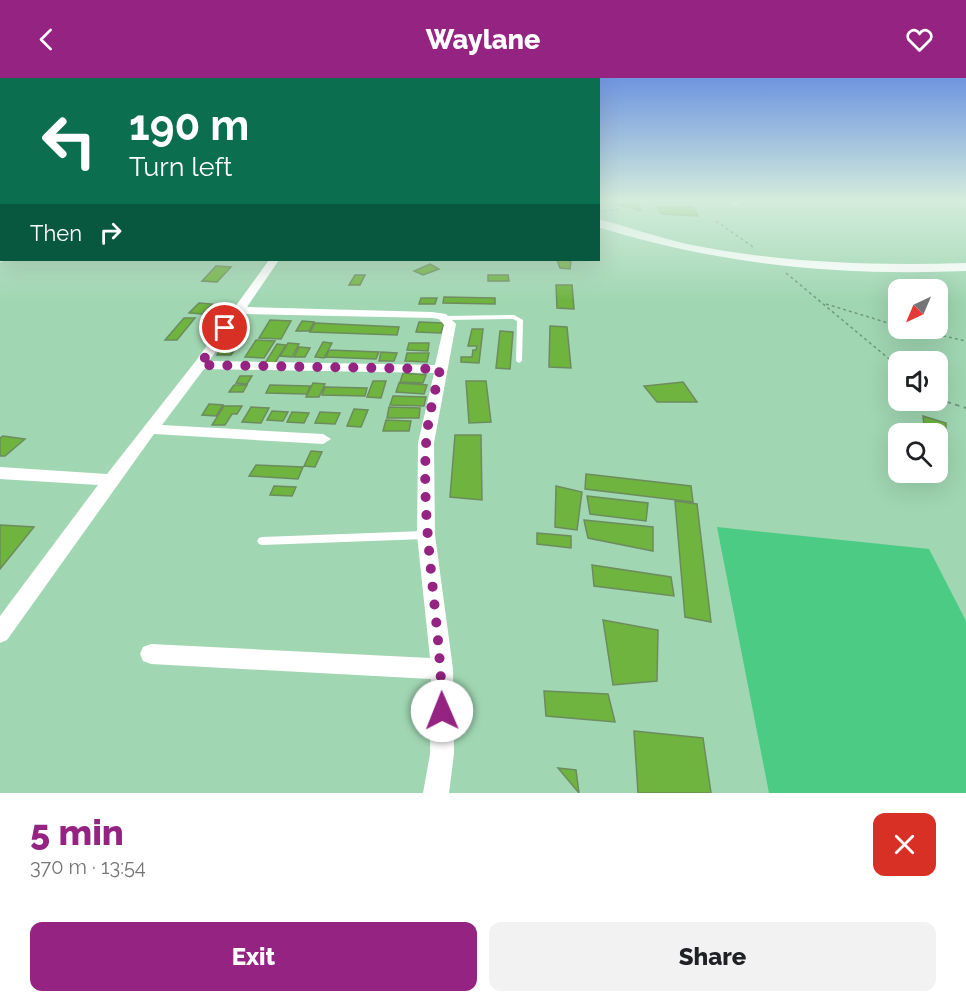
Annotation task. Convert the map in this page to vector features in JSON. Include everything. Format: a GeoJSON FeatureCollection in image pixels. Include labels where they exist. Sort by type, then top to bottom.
{"type":"FeatureCollection","features":[{"type":"Feature","properties":{"kind":"main road"},"geometry":{"type":"LineString","coordinates":[[637,234],[734,256],[772,261],[873,269],[966,267]]}},
{"type":"Feature","properties":{"kind":"street"},"geometry":{"type":"LineString","coordinates":[[0,633],[111,480],[200,365],[273,261]]}},
{"type":"Feature","properties":{"kind":"street"},"geometry":{"type":"LineString","coordinates":[[237,310],[432,315],[446,318],[450,324],[426,443],[426,535],[441,669],[442,754],[436,793]]}},
{"type":"Feature","properties":{"kind":"street"},"geometry":{"type":"LineString","coordinates":[[200,365],[440,369]]}},
{"type":"Feature","properties":{"kind":"street"},"geometry":{"type":"LineString","coordinates":[[150,429],[323,439]]}},
{"type":"Feature","properties":{"kind":"street"},"geometry":{"type":"LineString","coordinates":[[2,475],[111,480]]}},
{"type":"Feature","properties":{"kind":"street"},"geometry":{"type":"LineString","coordinates":[[151,654],[441,669]]}},
{"type":"Feature","properties":{"kind":"lane"},"geometry":{"type":"LineString","coordinates":[[446,318],[514,317],[520,320],[519,361]]}},
{"type":"Feature","properties":{"kind":"lane"},"geometry":{"type":"LineString","coordinates":[[262,541],[426,535]]}},
{"type":"Feature","properties":{"kind":"path"},"geometry":{"type":"LineString","coordinates":[[735,234],[772,261],[888,358]]}},
{"type":"Feature","properties":{"kind":"path"},"geometry":{"type":"LineString","coordinates":[[823,303],[888,323]]}},
{"type":"Feature","properties":{"kind":"path"},"geometry":{"type":"LineString","coordinates":[[948,337],[966,341]]}},
{"type":"Feature","properties":{"kind":"path"},"geometry":{"type":"LineString","coordinates":[[948,402],[966,408]]}},
{"type":"Feature","properties":{"kind":"green space"},"geometry":{"type":"Polygon","coordinates":[[[717,527],[929,549],[966,621],[966,793],[769,793],[717,527]]]}},
{"type":"Feature","properties":{"kind":"building"},"geometry":{"type":"Polygon","coordinates":[[[557,261],[571,261],[570,269],[560,268],[557,261]]]}},
{"type":"Feature","properties":{"kind":"building"},"geometry":{"type":"Polygon","coordinates":[[[430,264],[439,269],[423,275],[414,271],[430,264]]]}},
{"type":"Feature","properties":{"kind":"building"},"geometry":{"type":"Polygon","coordinates":[[[216,266],[231,267],[217,282],[202,281],[216,266]]]}},
{"type":"Feature","properties":{"kind":"building"},"geometry":{"type":"Polygon","coordinates":[[[355,275],[365,275],[360,285],[349,285],[355,275]]]}},
{"type":"Feature","properties":{"kind":"building"},"geometry":{"type":"Polygon","coordinates":[[[488,275],[508,275],[509,281],[488,281],[488,275]]]}},
{"type":"Feature","properties":{"kind":"building"},"geometry":{"type":"Polygon","coordinates":[[[556,285],[572,285],[574,309],[557,308],[556,285]]]}},
{"type":"Feature","properties":{"kind":"building"},"geometry":{"type":"Polygon","coordinates":[[[444,297],[495,298],[495,304],[443,303],[444,297]]]}},
{"type":"Feature","properties":{"kind":"building"},"geometry":{"type":"Polygon","coordinates":[[[421,298],[437,298],[435,304],[419,304],[421,298]]]}},
{"type":"Feature","properties":{"kind":"building"},"geometry":{"type":"Polygon","coordinates":[[[199,303],[212,304],[202,314],[189,313],[199,303]]]}},
{"type":"Feature","properties":{"kind":"building"},"geometry":{"type":"Polygon","coordinates":[[[184,318],[195,318],[177,340],[165,340],[184,318]]]}},
{"type":"Feature","properties":{"kind":"building"},"geometry":{"type":"Polygon","coordinates":[[[270,320],[291,321],[281,339],[259,338],[270,320]]]}},
{"type":"Feature","properties":{"kind":"building"},"geometry":{"type":"Polygon","coordinates":[[[302,321],[314,322],[309,331],[296,331],[302,321]]]}},
{"type":"Feature","properties":{"kind":"building"},"geometry":{"type":"Polygon","coordinates":[[[419,322],[444,323],[441,333],[416,332],[419,322]]]}},
{"type":"Feature","properties":{"kind":"building"},"geometry":{"type":"Polygon","coordinates":[[[315,323],[399,327],[397,335],[310,332],[315,323]]]}},
{"type":"Feature","properties":{"kind":"building"},"geometry":{"type":"Polygon","coordinates":[[[550,326],[567,327],[571,368],[549,367],[550,326]]]}},
{"type":"Feature","properties":{"kind":"building"},"geometry":{"type":"Polygon","coordinates":[[[472,329],[483,329],[479,363],[461,362],[461,357],[472,357],[473,350],[476,350],[477,346],[468,346],[472,329]]]}},
{"type":"Feature","properties":{"kind":"building"},"geometry":{"type":"Polygon","coordinates":[[[500,331],[513,332],[510,369],[496,368],[500,331]]]}},
{"type":"Feature","properties":{"kind":"building"},"geometry":{"type":"Polygon","coordinates":[[[228,335],[244,336],[240,342],[223,341],[228,335]]]}},
{"type":"Feature","properties":{"kind":"building"},"geometry":{"type":"Polygon","coordinates":[[[256,340],[275,341],[264,358],[245,357],[256,340]]]}},
{"type":"Feature","properties":{"kind":"building"},"geometry":{"type":"Polygon","coordinates":[[[323,342],[332,343],[324,358],[315,357],[323,342]]]}},
{"type":"Feature","properties":{"kind":"building"},"geometry":{"type":"Polygon","coordinates":[[[288,343],[299,344],[292,357],[280,356],[288,343]]]}},
{"type":"Feature","properties":{"kind":"building"},"geometry":{"type":"Polygon","coordinates":[[[409,343],[429,343],[428,351],[407,350],[409,343]]]}},
{"type":"Feature","properties":{"kind":"building"},"geometry":{"type":"Polygon","coordinates":[[[277,344],[286,345],[275,363],[265,363],[277,344]]]}},
{"type":"Feature","properties":{"kind":"building"},"geometry":{"type":"Polygon","coordinates":[[[222,347],[237,347],[231,355],[217,355],[222,347]]]}},
{"type":"Feature","properties":{"kind":"building"},"geometry":{"type":"Polygon","coordinates":[[[299,347],[310,348],[305,357],[294,357],[299,347]]]}},
{"type":"Feature","properties":{"kind":"building"},"geometry":{"type":"Polygon","coordinates":[[[329,350],[379,352],[376,359],[326,357],[329,350]]]}},
{"type":"Feature","properties":{"kind":"building"},"geometry":{"type":"Polygon","coordinates":[[[381,352],[397,353],[394,361],[379,361],[381,352]]]}},
{"type":"Feature","properties":{"kind":"building"},"geometry":{"type":"Polygon","coordinates":[[[407,353],[429,353],[427,362],[405,361],[407,353]]]}},
{"type":"Feature","properties":{"kind":"building"},"geometry":{"type":"Polygon","coordinates":[[[403,373],[426,375],[423,383],[400,382],[403,373]]]}},
{"type":"Feature","properties":{"kind":"building"},"geometry":{"type":"Polygon","coordinates":[[[240,376],[252,376],[247,384],[236,383],[240,376]]]}},
{"type":"Feature","properties":{"kind":"building"},"geometry":{"type":"Polygon","coordinates":[[[373,381],[386,381],[381,398],[367,397],[373,381]]]}},
{"type":"Feature","properties":{"kind":"building"},"geometry":{"type":"Polygon","coordinates":[[[466,381],[486,381],[491,422],[469,423],[466,381]]]}},
{"type":"Feature","properties":{"kind":"building"},"geometry":{"type":"Polygon","coordinates":[[[683,382],[697,402],[657,402],[644,386],[683,382]]]}},
{"type":"Feature","properties":{"kind":"building"},"geometry":{"type":"Polygon","coordinates":[[[313,383],[325,384],[319,397],[306,397],[313,383]]]}},
{"type":"Feature","properties":{"kind":"building"},"geometry":{"type":"Polygon","coordinates":[[[399,383],[427,385],[424,394],[396,392],[399,383]]]}},
{"type":"Feature","properties":{"kind":"building"},"geometry":{"type":"Polygon","coordinates":[[[234,385],[247,385],[243,392],[229,392],[234,385]]]}},
{"type":"Feature","properties":{"kind":"building"},"geometry":{"type":"Polygon","coordinates":[[[270,385],[310,386],[307,394],[266,393],[270,385]]]}},
{"type":"Feature","properties":{"kind":"building"},"geometry":{"type":"Polygon","coordinates":[[[325,387],[367,388],[365,396],[322,395],[325,387]]]}},
{"type":"Feature","properties":{"kind":"building"},"geometry":{"type":"Polygon","coordinates":[[[393,396],[426,397],[424,406],[390,405],[393,396]]]}},
{"type":"Feature","properties":{"kind":"building"},"geometry":{"type":"Polygon","coordinates":[[[209,404],[223,405],[216,416],[202,415],[209,404]]]}},
{"type":"Feature","properties":{"kind":"building"},"geometry":{"type":"Polygon","coordinates":[[[224,406],[242,406],[237,414],[232,414],[225,425],[212,425],[224,406]]]}},
{"type":"Feature","properties":{"kind":"building"},"geometry":{"type":"Polygon","coordinates":[[[251,407],[269,408],[261,423],[242,422],[251,407]]]}},
{"type":"Feature","properties":{"kind":"building"},"geometry":{"type":"Polygon","coordinates":[[[389,407],[420,408],[419,418],[387,418],[389,407]]]}},
{"type":"Feature","properties":{"kind":"building"},"geometry":{"type":"Polygon","coordinates":[[[354,409],[368,410],[361,427],[347,426],[354,409]]]}},
{"type":"Feature","properties":{"kind":"building"},"geometry":{"type":"Polygon","coordinates":[[[272,411],[288,412],[283,421],[267,420],[272,411]]]}},
{"type":"Feature","properties":{"kind":"building"},"geometry":{"type":"Polygon","coordinates":[[[292,412],[309,413],[304,423],[287,422],[292,412]]]}},
{"type":"Feature","properties":{"kind":"building"},"geometry":{"type":"Polygon","coordinates":[[[320,412],[340,413],[335,424],[315,423],[320,412]]]}},
{"type":"Feature","properties":{"kind":"building"},"geometry":{"type":"Polygon","coordinates":[[[923,416],[946,423],[924,423],[923,416]]]}},
{"type":"Feature","properties":{"kind":"building"},"geometry":{"type":"Polygon","coordinates":[[[386,420],[411,421],[409,431],[383,431],[386,420]]]}},
{"type":"Feature","properties":{"kind":"building"},"geometry":{"type":"Polygon","coordinates":[[[455,435],[481,435],[482,500],[450,497],[455,435]]]}},
{"type":"Feature","properties":{"kind":"building"},"geometry":{"type":"Polygon","coordinates":[[[3,436],[25,439],[5,456],[0,456],[0,438],[3,436]]]}},
{"type":"Feature","properties":{"kind":"building"},"geometry":{"type":"Polygon","coordinates":[[[311,451],[322,452],[315,467],[304,466],[311,451]]]}},
{"type":"Feature","properties":{"kind":"building"},"geometry":{"type":"Polygon","coordinates":[[[256,465],[303,467],[298,479],[249,476],[256,465]]]}},
{"type":"Feature","properties":{"kind":"building"},"geometry":{"type":"Polygon","coordinates":[[[586,474],[691,486],[693,502],[585,489],[586,474]]]}},
{"type":"Feature","properties":{"kind":"building"},"geometry":{"type":"Polygon","coordinates":[[[274,486],[296,487],[292,496],[270,495],[274,486]]]}},
{"type":"Feature","properties":{"kind":"building"},"geometry":{"type":"Polygon","coordinates":[[[556,486],[582,492],[577,530],[555,527],[556,486]]]}},
{"type":"Feature","properties":{"kind":"building"},"geometry":{"type":"Polygon","coordinates":[[[587,496],[648,503],[646,521],[590,514],[587,496]]]}},
{"type":"Feature","properties":{"kind":"building"},"geometry":{"type":"Polygon","coordinates":[[[675,501],[697,504],[711,622],[685,617],[675,501]]]}},
{"type":"Feature","properties":{"kind":"building"},"geometry":{"type":"Polygon","coordinates":[[[584,520],[653,527],[653,551],[588,538],[584,520]]]}},
{"type":"Feature","properties":{"kind":"building"},"geometry":{"type":"Polygon","coordinates":[[[0,525],[34,527],[0,569],[0,525]]]}},
{"type":"Feature","properties":{"kind":"building"},"geometry":{"type":"Polygon","coordinates":[[[537,533],[571,536],[571,548],[537,544],[537,533]]]}},
{"type":"Feature","properties":{"kind":"building"},"geometry":{"type":"Polygon","coordinates":[[[592,565],[671,577],[674,596],[594,586],[592,565]]]}},
{"type":"Feature","properties":{"kind":"building"},"geometry":{"type":"Polygon","coordinates":[[[603,620],[658,630],[657,681],[613,685],[603,620]]]}},
{"type":"Feature","properties":{"kind":"building"},"geometry":{"type":"Polygon","coordinates":[[[544,691],[608,694],[615,722],[546,716],[544,691]]]}},
{"type":"Feature","properties":{"kind":"building"},"geometry":{"type":"Polygon","coordinates":[[[634,731],[703,738],[711,793],[638,793],[634,731]]]}},
{"type":"Feature","properties":{"kind":"building"},"geometry":{"type":"Polygon","coordinates":[[[558,768],[576,770],[579,793],[558,768]]]}},
{"type":"Feature","properties":{"kind":"route"},"geometry":{"type":"LineString","coordinates":[[225,328],[200,365],[440,369],[426,443],[426,535],[441,669],[442,711]]}}]}
